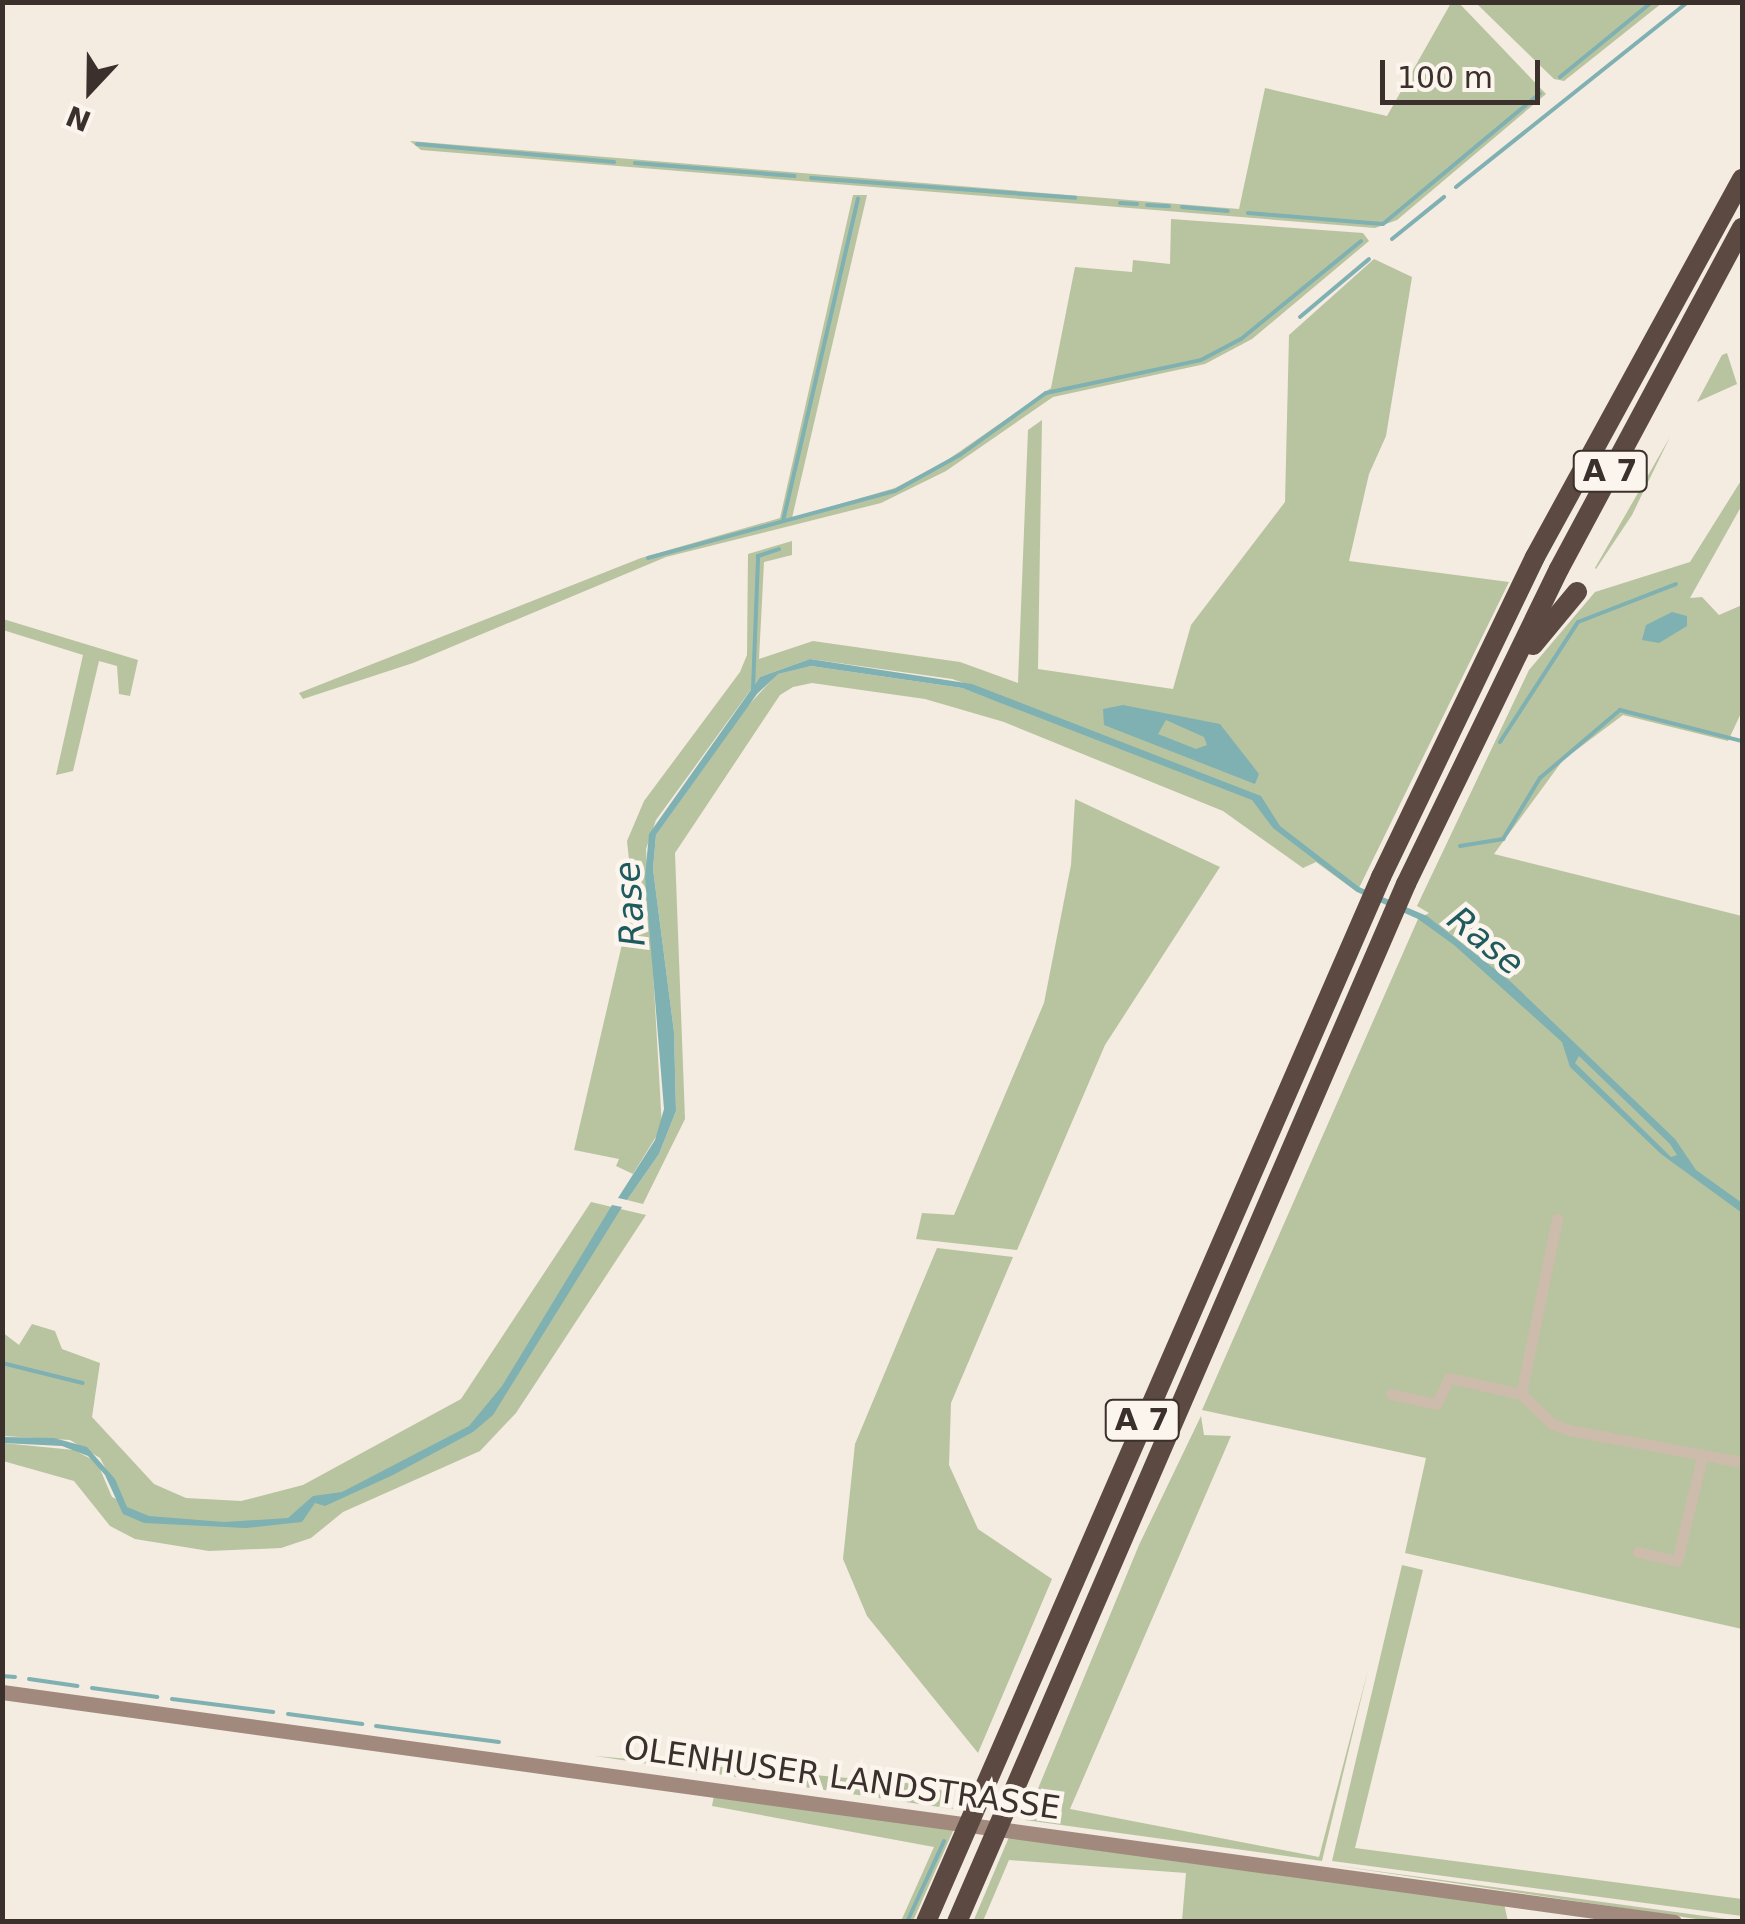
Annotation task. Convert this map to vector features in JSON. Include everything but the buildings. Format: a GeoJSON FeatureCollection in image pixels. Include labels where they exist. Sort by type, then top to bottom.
{"type":"FeatureCollection","features":[{"type":"Feature","properties":{"kind":"highway","name":"A 7"},"geometry":{"type":"LineString","coordinates":[[926,1922],[1382,876],[1535,557],[1742,179]]}},
{"type":"Feature","properties":{"kind":"highway","name":"A 7"},"geometry":{"type":"LineString","coordinates":[[957,1922],[1384,931],[1484,718],[1653,387],[1742,228]]}},
{"type":"Feature","properties":{"kind":"highway"},"geometry":{"type":"LineString","coordinates":[[1484,718],[1550,618],[1577,592]]}},
{"type":"Feature","properties":{"kind":"street"},"geometry":{"type":"LineString","coordinates":[[1521,1394],[1557,1219]]}},
{"type":"Feature","properties":{"kind":"street"},"geometry":{"type":"LineString","coordinates":[[1391,1394],[1436,1404],[1450,1378],[1521,1394],[1560,1427],[1702,1456],[1742,1458]]}},
{"type":"Feature","properties":{"kind":"street"},"geometry":{"type":"LineString","coordinates":[[1638,1552],[1678,1561],[1702,1456]]}},
{"type":"Feature","properties":{"kind":"street","name":"OLENHUSER LANDSTRASSE"},"geometry":{"type":"LineString","coordinates":[[2,1692],[1674,1922]]}},
{"type":"Feature","properties":{"kind":"green space"},"geometry":{"type":"Polygon","coordinates":[[[1451,3],[1459,3],[1546,94],[1397,220],[1375,228],[421,150],[410,141],[1239,209],[1265,88],[1387,116],[1451,3]]]}},
{"type":"Feature","properties":{"kind":"green space"},"geometry":{"type":"Polygon","coordinates":[[[1476,3],[1662,3],[1564,81],[1554,79],[1476,3]]]}},
{"type":"Feature","properties":{"kind":"green space"},"geometry":{"type":"Polygon","coordinates":[[[853,195],[867,195],[792,518],[895,488],[946,461],[1051,388],[1075,267],[1132,272],[1133,260],[1170,264],[1171,219],[1363,233],[1369,241],[1252,339],[1205,364],[1053,397],[946,471],[881,503],[666,557],[413,663],[303,699],[299,693],[641,558],[780,518],[853,195]]]}},
{"type":"Feature","properties":{"kind":"green space"},"geometry":{"type":"Polygon","coordinates":[[[1374,259],[1412,277],[1386,436],[1369,474],[1349,561],[1509,582],[1357,892],[1316,862],[1303,868],[1223,811],[1004,722],[925,699],[812,683],[793,687],[780,695],[675,853],[685,1119],[643,1204],[627,1200],[659,1154],[676,1111],[674,1032],[653,869],[656,835],[746,708],[777,674],[811,666],[962,688],[997,701],[1000,695],[952,679],[810,659],[760,677],[656,820],[646,849],[662,1127],[633,1174],[616,1166],[619,1159],[574,1150],[633,897],[627,841],[644,801],[740,672],[747,655],[748,554],[792,541],[792,555],[764,562],[759,659],[813,641],[960,662],[1018,683],[1028,430],[1042,420],[1038,669],[1173,689],[1191,625],[1285,502],[1289,335],[1374,259]]]}},
{"type":"Feature","properties":{"kind":"green space"},"geometry":{"type":"Polygon","coordinates":[[[1727,353],[1737,384],[1697,402],[1722,355],[1727,353]]]}},
{"type":"Feature","properties":{"kind":"green space"},"geometry":{"type":"Polygon","coordinates":[[[1670,437],[1632,515],[1596,569],[1595,568],[1670,437]]]}},
{"type":"Feature","properties":{"kind":"green space"},"geometry":{"type":"Polygon","coordinates":[[[1742,479],[1742,505],[1690,598],[1702,597],[1719,615],[1742,605],[1742,711],[1728,741],[1623,715],[1563,760],[1494,854],[1742,916],[1742,1629],[1405,1553],[1426,1458],[1202,1410],[1418,919],[1429,913],[1417,906],[1529,670],[1595,592],[1690,562],[1742,479]]]}},
{"type":"Feature","properties":{"kind":"green space"},"geometry":{"type":"Polygon","coordinates":[[[3,619],[138,660],[130,696],[119,694],[117,666],[99,661],[73,771],[56,775],[83,655],[3,630],[3,619]]]}},
{"type":"Feature","properties":{"kind":"green space"},"geometry":{"type":"Polygon","coordinates":[[[1075,799],[1220,867],[1105,1045],[1017,1250],[916,1239],[922,1213],[954,1215],[1044,1003],[1071,865],[1075,799]]]}},
{"type":"Feature","properties":{"kind":"green space"},"geometry":{"type":"Polygon","coordinates":[[[591,1202],[646,1215],[516,1413],[480,1451],[343,1512],[311,1538],[281,1548],[209,1551],[135,1539],[110,1526],[74,1481],[3,1461],[3,1443],[74,1450],[97,1462],[112,1497],[123,1502],[100,1458],[70,1440],[3,1436],[2,1332],[19,1345],[32,1324],[55,1331],[62,1349],[100,1363],[92,1417],[154,1484],[186,1498],[241,1501],[303,1485],[461,1399],[591,1202]]]}},
{"type":"Feature","properties":{"kind":"green space"},"geometry":{"type":"Polygon","coordinates":[[[937,1248],[1013,1257],[951,1403],[949,1465],[978,1529],[1052,1579],[978,1753],[867,1616],[843,1559],[855,1444],[937,1248]]]}},
{"type":"Feature","properties":{"kind":"green space"},"geometry":{"type":"Polygon","coordinates":[[[1201,1416],[1204,1435],[1231,1436],[1070,1809],[1319,1857],[1368,1670],[1322,1861],[1025,1820],[1139,1545],[1201,1416]]]}},
{"type":"Feature","properties":{"kind":"green space"},"geometry":{"type":"Polygon","coordinates":[[[1402,1565],[1423,1570],[1355,1848],[1742,1899],[1742,1916],[1332,1861],[1402,1565]]]}},
{"type":"Feature","properties":{"kind":"green space"},"geometry":{"type":"Polygon","coordinates":[[[595,1756],[929,1785],[945,1792],[953,1809],[595,1756]]]}},
{"type":"Feature","properties":{"kind":"green space"},"geometry":{"type":"Polygon","coordinates":[[[714,1795],[954,1829],[913,1921],[901,1921],[934,1847],[712,1806],[714,1795]]]}},
{"type":"Feature","properties":{"kind":"green space"},"geometry":{"type":"Polygon","coordinates":[[[1009,1837],[1504,1903],[1508,1922],[1182,1921],[1186,1873],[1009,1860],[983,1921],[973,1922],[1009,1837]]]}},
{"type":"Feature","properties":{"kind":"green space"},"geometry":{"type":"Polygon","coordinates":[[[1332,1865],[1741,1921],[1710,1921],[1332,1865]]]}},
{"type":"Feature","properties":{"kind":"water"},"geometry":{"type":"Polygon","coordinates":[[[1672,612],[1687,616],[1687,626],[1659,643],[1642,640],[1646,625],[1672,612]]]}},
{"type":"Feature","properties":{"kind":"water"},"geometry":{"type":"Polygon","coordinates":[[[810,659],[972,684],[1261,796],[1280,826],[1359,887],[1427,916],[1511,982],[1675,1139],[1696,1170],[1742,1203],[1742,1213],[1661,1154],[1570,1067],[1562,1042],[1454,945],[1418,919],[1357,892],[1273,828],[1252,800],[962,688],[811,666],[778,674],[757,694],[656,835],[653,869],[674,1032],[676,1111],[659,1154],[627,1200],[618,1198],[655,1140],[664,1109],[645,877],[649,834],[760,677],[810,659]],[[1579,1056],[1575,1063],[1671,1157],[1677,1155],[1579,1056]]]}},
{"type":"Feature","properties":{"kind":"water"},"geometry":{"type":"Polygon","coordinates":[[[1123,705],[1220,724],[1259,774],[1255,784],[1104,725],[1103,709],[1123,705]],[[1166,720],[1158,734],[1196,749],[1207,745],[1204,737],[1166,720]]]}},
{"type":"Feature","properties":{"kind":"water"},"geometry":{"type":"Polygon","coordinates":[[[612,1205],[622,1207],[493,1415],[473,1432],[393,1475],[325,1506],[315,1503],[302,1522],[246,1528],[144,1523],[123,1514],[105,1475],[88,1456],[62,1446],[3,1443],[3,1437],[54,1438],[87,1447],[115,1479],[127,1507],[149,1516],[224,1522],[288,1518],[313,1496],[342,1492],[469,1426],[502,1386],[612,1205]]]}},
{"type":"Feature","properties":{"kind":"waterway"},"geometry":{"type":"LineString","coordinates":[[1560,77],[1652,2]]}},
{"type":"Feature","properties":{"kind":"waterway"},"geometry":{"type":"LineString","coordinates":[[1456,187],[1688,2]]}},
{"type":"Feature","properties":{"kind":"waterway"},"geometry":{"type":"LineString","coordinates":[[1248,213],[1383,224],[1540,93]]}},
{"type":"Feature","properties":{"kind":"waterway"},"geometry":{"type":"LineString","coordinates":[[417,144],[614,162]]}},
{"type":"Feature","properties":{"kind":"waterway"},"geometry":{"type":"LineString","coordinates":[[635,163],[794,176]]}},
{"type":"Feature","properties":{"kind":"waterway"},"geometry":{"type":"LineString","coordinates":[[811,178],[1075,198]]}},
{"type":"Feature","properties":{"kind":"waterway"},"geometry":{"type":"LineString","coordinates":[[1392,239],[1444,197]]}},
{"type":"Feature","properties":{"kind":"waterway"},"geometry":{"type":"LineString","coordinates":[[783,521],[858,199]]}},
{"type":"Feature","properties":{"kind":"waterway"},"geometry":{"type":"LineString","coordinates":[[1120,203],[1137,204]]}},
{"type":"Feature","properties":{"kind":"waterway"},"geometry":{"type":"LineString","coordinates":[[1147,205],[1169,206]]}},
{"type":"Feature","properties":{"kind":"waterway"},"geometry":{"type":"LineString","coordinates":[[1182,207],[1228,211]]}},
{"type":"Feature","properties":{"kind":"waterway"},"geometry":{"type":"LineString","coordinates":[[648,558],[895,491],[960,455],[1046,393],[1201,360],[1241,339],[1361,241]]}},
{"type":"Feature","properties":{"kind":"waterway"},"geometry":{"type":"LineString","coordinates":[[1300,317],[1369,259]]}},
{"type":"Feature","properties":{"kind":"waterway"},"geometry":{"type":"LineString","coordinates":[[753,689],[758,556],[779,549]]}},
{"type":"Feature","properties":{"kind":"waterway"},"geometry":{"type":"LineString","coordinates":[[1500,742],[1578,622],[1676,584]]}},
{"type":"Feature","properties":{"kind":"waterway"},"geometry":{"type":"LineString","coordinates":[[1460,846],[1503,839],[1540,778],[1620,710],[1742,741]]}},
{"type":"Feature","properties":{"kind":"waterway"},"geometry":{"type":"LineString","coordinates":[[2,1363],[83,1383]]}},
{"type":"Feature","properties":{"kind":"waterway"},"geometry":{"type":"LineString","coordinates":[[2,1676],[15,1677]]}},
{"type":"Feature","properties":{"kind":"waterway"},"geometry":{"type":"LineString","coordinates":[[29,1679],[77,1686]]}},
{"type":"Feature","properties":{"kind":"waterway"},"geometry":{"type":"LineString","coordinates":[[92,1688],[157,1697]]}},
{"type":"Feature","properties":{"kind":"waterway"},"geometry":{"type":"LineString","coordinates":[[172,1699],[273,1712]]}},
{"type":"Feature","properties":{"kind":"waterway"},"geometry":{"type":"LineString","coordinates":[[288,1714],[362,1724]]}},
{"type":"Feature","properties":{"kind":"waterway"},"geometry":{"type":"LineString","coordinates":[[376,1726],[499,1742]]}},
{"type":"Feature","properties":{"kind":"waterway"},"geometry":{"type":"LineString","coordinates":[[907,1922],[944,1841]]}},
{"type":"Feature","properties":{"kind":"water label","name":"Rase"},"geometry":{"type":"Point","coordinates":[630,904]}},
{"type":"Feature","properties":{"kind":"water label","name":"Rase"},"geometry":{"type":"Point","coordinates":[1486,941]}}]}
